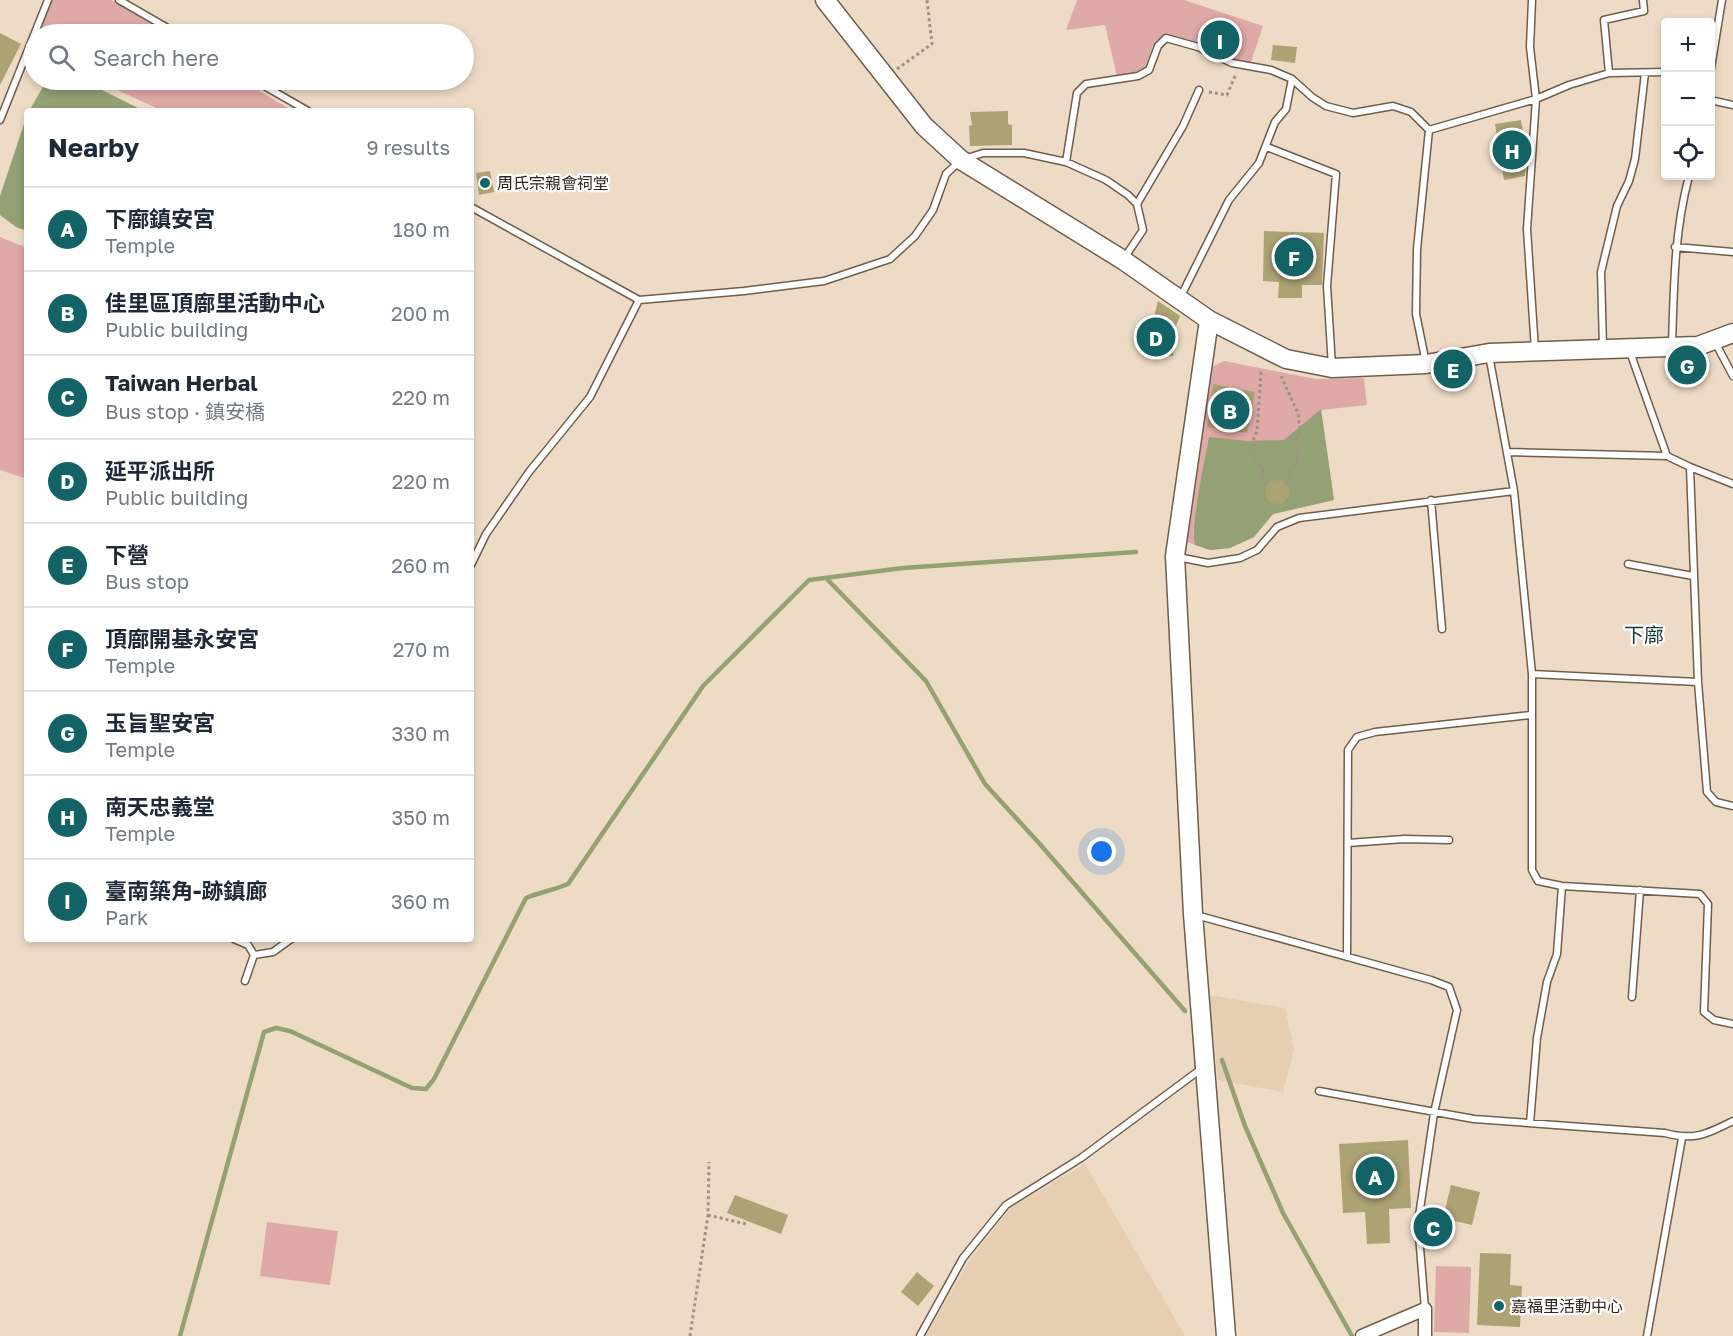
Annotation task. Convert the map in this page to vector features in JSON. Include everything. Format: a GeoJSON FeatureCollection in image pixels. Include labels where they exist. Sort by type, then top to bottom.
{"type":"FeatureCollection","features":[{"type":"Feature","properties":{"kind":"street"},"geometry":{"type":"LineString","coordinates":[[825,0],[924,126],[961,160],[1123,260],[1209,320],[1286,359],[1332,368],[1426,364],[1489,353],[1698,346],[1733,333]]}},
{"type":"Feature","properties":{"kind":"street"},"geometry":{"type":"LineString","coordinates":[[1209,320],[1175,556],[1193,914],[1226,1336]]}},
{"type":"Feature","properties":{"kind":"street"},"geometry":{"type":"LineString","coordinates":[[1364,1335],[1425,1309],[1425,1336]]}},
{"type":"Feature","properties":{"kind":"lane"},"geometry":{"type":"LineString","coordinates":[[38,24],[48,0]]}},
{"type":"Feature","properties":{"kind":"lane"},"geometry":{"type":"LineString","coordinates":[[119,0],[161,24]]}},
{"type":"Feature","properties":{"kind":"lane"},"geometry":{"type":"LineString","coordinates":[[1532,0],[1530,47],[1536,99],[1527,229],[1534,351]]}},
{"type":"Feature","properties":{"kind":"lane"},"geometry":{"type":"LineString","coordinates":[[1609,73],[1604,20],[1644,11],[1643,0]]}},
{"type":"Feature","properties":{"kind":"lane"},"geometry":{"type":"LineString","coordinates":[[1710,72],[1722,0]]}},
{"type":"Feature","properties":{"kind":"lane"},"geometry":{"type":"LineString","coordinates":[[1066,162],[1077,93],[1086,84],[1138,76],[1149,70],[1158,46],[1166,38],[1198,47],[1232,63],[1271,70],[1292,79],[1326,106],[1353,113],[1392,106],[1411,112],[1429,129]]}},
{"type":"Feature","properties":{"kind":"lane"},"geometry":{"type":"LineString","coordinates":[[0,119],[24,60]]}},
{"type":"Feature","properties":{"kind":"lane"},"geometry":{"type":"LineString","coordinates":[[1429,129],[1536,99],[1569,85],[1609,73],[1661,72]]}},
{"type":"Feature","properties":{"kind":"lane"},"geometry":{"type":"LineString","coordinates":[[1603,350],[1601,272],[1617,206],[1629,181],[1635,159],[1645,73]]}},
{"type":"Feature","properties":{"kind":"lane"},"geometry":{"type":"LineString","coordinates":[[1179,301],[1229,200],[1259,163],[1275,122],[1286,109],[1292,79]]}},
{"type":"Feature","properties":{"kind":"lane"},"geometry":{"type":"LineString","coordinates":[[271,90],[303,108]]}},
{"type":"Feature","properties":{"kind":"lane"},"geometry":{"type":"LineString","coordinates":[[1137,204],[1184,126],[1199,90]]}},
{"type":"Feature","properties":{"kind":"lane"},"geometry":{"type":"LineString","coordinates":[[1715,101],[1733,105]]}},
{"type":"Feature","properties":{"kind":"lane"},"geometry":{"type":"LineString","coordinates":[[1426,364],[1416,314],[1417,249],[1429,129]]}},
{"type":"Feature","properties":{"kind":"lane"},"geometry":{"type":"LineString","coordinates":[[1267,147],[1336,174],[1327,286],[1332,368]]}},
{"type":"Feature","properties":{"kind":"lane"},"geometry":{"type":"LineString","coordinates":[[474,209],[639,300],[744,291],[824,281],[890,259],[915,236],[933,210],[946,174],[961,160],[983,153],[1024,153],[1066,162],[1106,180],[1137,204],[1143,230],[1123,260]]}},
{"type":"Feature","properties":{"kind":"lane"},"geometry":{"type":"LineString","coordinates":[[1672,348],[1675,247],[1688,180]]}},
{"type":"Feature","properties":{"kind":"lane"},"geometry":{"type":"LineString","coordinates":[[1675,247],[1733,252]]}},
{"type":"Feature","properties":{"kind":"lane"},"geometry":{"type":"LineString","coordinates":[[474,559],[486,534],[529,471],[590,397],[639,300]]}},
{"type":"Feature","properties":{"kind":"lane"},"geometry":{"type":"LineString","coordinates":[[1715,341],[1733,376]]}},
{"type":"Feature","properties":{"kind":"lane"},"geometry":{"type":"LineString","coordinates":[[1629,350],[1667,456]]}},
{"type":"Feature","properties":{"kind":"lane"},"geometry":{"type":"LineString","coordinates":[[1489,353],[1514,491],[1532,674],[1532,870],[1538,881],[1562,886],[1700,894],[1708,904],[1704,1012],[1714,1020],[1733,1024]]}},
{"type":"Feature","properties":{"kind":"lane"},"geometry":{"type":"LineString","coordinates":[[1507,452],[1667,456],[1733,484]]}},
{"type":"Feature","properties":{"kind":"lane"},"geometry":{"type":"LineString","coordinates":[[1690,467],[1698,682],[1707,792],[1716,802],[1733,806]]}},
{"type":"Feature","properties":{"kind":"lane"},"geometry":{"type":"LineString","coordinates":[[1175,556],[1208,563],[1240,558],[1257,550],[1277,527],[1299,518],[1514,491]]}},
{"type":"Feature","properties":{"kind":"lane"},"geometry":{"type":"LineString","coordinates":[[1431,500],[1442,629]]}},
{"type":"Feature","properties":{"kind":"lane"},"geometry":{"type":"LineString","coordinates":[[1628,564],[1693,576]]}},
{"type":"Feature","properties":{"kind":"lane"},"geometry":{"type":"LineString","coordinates":[[1532,674],[1698,682]]}},
{"type":"Feature","properties":{"kind":"lane"},"geometry":{"type":"LineString","coordinates":[[1347,957],[1348,750],[1357,737],[1375,732],[1531,716]]}},
{"type":"Feature","properties":{"kind":"lane"},"geometry":{"type":"LineString","coordinates":[[1348,843],[1404,839],[1449,840]]}},
{"type":"Feature","properties":{"kind":"lane"},"geometry":{"type":"LineString","coordinates":[[1530,1123],[1537,1038],[1547,982],[1557,954],[1562,886]]}},
{"type":"Feature","properties":{"kind":"lane"},"geometry":{"type":"LineString","coordinates":[[1632,997],[1640,890]]}},
{"type":"Feature","properties":{"kind":"lane"},"geometry":{"type":"LineString","coordinates":[[1193,914],[1449,987],[1457,1010],[1434,1113],[1419,1223],[1425,1309]]}},
{"type":"Feature","properties":{"kind":"lane"},"geometry":{"type":"LineString","coordinates":[[241,942],[248,945],[254,955]]}},
{"type":"Feature","properties":{"kind":"lane"},"geometry":{"type":"LineString","coordinates":[[254,955],[273,952],[287,942]]}},
{"type":"Feature","properties":{"kind":"lane"},"geometry":{"type":"LineString","coordinates":[[245,981],[254,955]]}},
{"type":"Feature","properties":{"kind":"lane"},"geometry":{"type":"LineString","coordinates":[[920,1336],[963,1258],[1006,1205],[1081,1158],[1204,1066]]}},
{"type":"Feature","properties":{"kind":"lane"},"geometry":{"type":"LineString","coordinates":[[1319,1091],[1474,1119],[1665,1132],[1682,1138],[1706,1134],[1733,1121]]}},
{"type":"Feature","properties":{"kind":"lane"},"geometry":{"type":"LineString","coordinates":[[1647,1336],[1682,1138]]}},
{"type":"Feature","properties":{"kind":"path"},"geometry":{"type":"LineString","coordinates":[[886,77],[932,44],[927,0]]}},
{"type":"Feature","properties":{"kind":"path"},"geometry":{"type":"LineString","coordinates":[[1199,90],[1227,95],[1240,64]]}},
{"type":"Feature","properties":{"kind":"path"},"geometry":{"type":"LineString","coordinates":[[1261,372],[1253,454],[1263,470],[1262,477],[1268,484]]}},
{"type":"Feature","properties":{"kind":"path"},"geometry":{"type":"LineString","coordinates":[[1281,376],[1298,413],[1300,427],[1296,439],[1297,465],[1288,471],[1291,480],[1285,484]]}},
{"type":"Feature","properties":{"kind":"path"},"geometry":{"type":"LineString","coordinates":[[690,1336],[708,1215],[709,1162]]}},
{"type":"Feature","properties":{"kind":"path"},"geometry":{"type":"LineString","coordinates":[[708,1215],[746,1224]]}},
{"type":"Feature","properties":{"kind":"shaded area"},"geometry":{"type":"Polygon","coordinates":[[[51,0],[111,0],[151,24],[42,24],[51,0]]]}},
{"type":"Feature","properties":{"kind":"shaded area"},"geometry":{"type":"Polygon","coordinates":[[[1077,0],[1184,0],[1263,26],[1251,62],[1233,60],[1202,44],[1163,35],[1153,45],[1145,68],[1134,74],[1117,76],[1105,25],[1066,30],[1077,0]]]}},
{"type":"Feature","properties":{"kind":"shaded area"},"geometry":{"type":"Polygon","coordinates":[[[41,90],[102,90],[138,108],[31,108],[41,90]]]}},
{"type":"Feature","properties":{"kind":"shaded area"},"geometry":{"type":"Polygon","coordinates":[[[117,90],[258,90],[288,108],[156,108],[117,90]]]}},
{"type":"Feature","properties":{"kind":"shaded area"},"geometry":{"type":"Polygon","coordinates":[[[24,124],[24,230],[0,215],[0,196],[24,124]]]}},
{"type":"Feature","properties":{"kind":"shaded area"},"geometry":{"type":"Polygon","coordinates":[[[0,237],[24,247],[24,478],[0,470],[0,237]]]}},
{"type":"Feature","properties":{"kind":"shaded area"},"geometry":{"type":"Polygon","coordinates":[[[1224,361],[1316,379],[1364,378],[1367,405],[1321,410],[1334,500],[1273,514],[1254,537],[1230,548],[1210,550],[1187,542],[1198,436],[1208,369],[1224,361]]]}},
{"type":"Feature","properties":{"kind":"shaded area"},"geometry":{"type":"Polygon","coordinates":[[[1321,409],[1334,500],[1273,514],[1254,537],[1230,548],[1210,550],[1195,545],[1196,509],[1209,437],[1247,441],[1284,440],[1321,409]]]}},
{"type":"Feature","properties":{"kind":"shaded area"},"geometry":{"type":"Polygon","coordinates":[[[1209,995],[1285,1008],[1294,1049],[1283,1092],[1218,1080],[1209,995]]]}},
{"type":"Feature","properties":{"kind":"shaded area"},"geometry":{"type":"Polygon","coordinates":[[[1085,1164],[1185,1336],[926,1336],[969,1261],[1010,1208],[1085,1164]]]}},
{"type":"Feature","properties":{"kind":"shaded area"},"geometry":{"type":"Polygon","coordinates":[[[267,1222],[338,1231],[330,1285],[260,1276],[267,1222]]]}},
{"type":"Feature","properties":{"kind":"shaded area"},"geometry":{"type":"Polygon","coordinates":[[[1436,1266],[1471,1267],[1469,1333],[1434,1332],[1436,1266]]]}},
{"type":"Feature","properties":{"kind":"building"},"geometry":{"type":"Polygon","coordinates":[[[0,33],[21,44],[0,85],[0,33]]]}},
{"type":"Feature","properties":{"kind":"building"},"geometry":{"type":"Polygon","coordinates":[[[1273,45],[1297,47],[1295,63],[1271,60],[1273,45]]]}},
{"type":"Feature","properties":{"kind":"building"},"geometry":{"type":"Polygon","coordinates":[[[1008,111],[1008,124],[1012,125],[1012,145],[970,146],[969,126],[972,125],[970,112],[1008,111]]]}},
{"type":"Feature","properties":{"kind":"building"},"geometry":{"type":"Polygon","coordinates":[[[1521,120],[1527,157],[1525,176],[1504,180],[1495,124],[1521,120]]]}},
{"type":"Feature","properties":{"kind":"building","name":"周氏宗親會祠堂"},"geometry":{"type":"Polygon","coordinates":[[[490,171],[494,192],[479,195],[476,173],[490,171]]]}},
{"type":"Feature","properties":{"kind":"building"},"geometry":{"type":"Polygon","coordinates":[[[1264,231],[1324,233],[1322,285],[1302,285],[1302,298],[1278,298],[1279,282],[1263,281],[1264,231]]]}},
{"type":"Feature","properties":{"kind":"building"},"geometry":{"type":"Polygon","coordinates":[[[1158,301],[1180,316],[1175,328],[1173,356],[1158,355],[1159,347],[1137,345],[1139,323],[1152,325],[1158,301]]]}},
{"type":"Feature","properties":{"kind":"building"},"geometry":{"type":"Polygon","coordinates":[[[1213,384],[1255,392],[1247,433],[1207,427],[1213,384]]]}},
{"type":"Feature","properties":{"kind":"building"},"geometry":{"type":"Polygon","coordinates":[[[1277,480],[1282,481],[1288,487],[1288,497],[1282,503],[1277,504],[1272,503],[1266,497],[1265,492],[1266,487],[1272,481],[1277,480]]]}},
{"type":"Feature","properties":{"kind":"building"},"geometry":{"type":"Polygon","coordinates":[[[1408,1140],[1411,1208],[1389,1209],[1390,1243],[1367,1244],[1365,1212],[1343,1213],[1339,1144],[1408,1140]]]}},
{"type":"Feature","properties":{"kind":"building"},"geometry":{"type":"Polygon","coordinates":[[[1451,1185],[1480,1192],[1472,1225],[1443,1218],[1451,1185]]]}},
{"type":"Feature","properties":{"kind":"building"},"geometry":{"type":"Polygon","coordinates":[[[735,1195],[788,1215],[781,1234],[727,1213],[735,1195]]]}},
{"type":"Feature","properties":{"kind":"building","name":"嘉福里活動中心"},"geometry":{"type":"Polygon","coordinates":[[[1480,1253],[1511,1254],[1510,1285],[1522,1286],[1520,1327],[1477,1325],[1480,1253]]]}},
{"type":"Feature","properties":{"kind":"building"},"geometry":{"type":"Polygon","coordinates":[[[917,1272],[934,1286],[918,1306],[901,1292],[917,1272]]]}},
{"type":"Feature","properties":{"kind":"waterway"},"geometry":{"type":"LineString","coordinates":[[180,1336],[264,1032],[276,1028],[290,1031],[412,1088],[426,1089],[434,1079],[526,898],[568,884],[703,686],[809,580],[903,568],[1136,552]]}},
{"type":"Feature","properties":{"kind":"waterway"},"geometry":{"type":"LineString","coordinates":[[826,578],[926,681],[985,784],[1185,1011]]}},
{"type":"Feature","properties":{"kind":"waterway"},"geometry":{"type":"LineString","coordinates":[[1222,1060],[1245,1126],[1283,1213],[1352,1336]]}},
{"type":"Feature","properties":{"kind":"place","name":"臺南築角-跡鎮廊"},"geometry":{"type":"Point","coordinates":[1220,40]}},
{"type":"Feature","properties":{"kind":"place","name":"南天忠義堂"},"geometry":{"type":"Point","coordinates":[1512,150]}},
{"type":"Feature","properties":{"kind":"place","name":"周氏宗親會祠堂"},"geometry":{"type":"Point","coordinates":[485,183]}},
{"type":"Feature","properties":{"kind":"place","name":"頂廍開基永安宮"},"geometry":{"type":"Point","coordinates":[1294,257]}},
{"type":"Feature","properties":{"kind":"place","name":"延平派出所"},"geometry":{"type":"Point","coordinates":[1156,337]}},
{"type":"Feature","properties":{"kind":"place","name":"玉旨聖安宮"},"geometry":{"type":"Point","coordinates":[1687,365]}},
{"type":"Feature","properties":{"kind":"place","name":"下營"},"geometry":{"type":"Point","coordinates":[1453,369]}},
{"type":"Feature","properties":{"kind":"place","name":"佳里區頂廍里活動中心"},"geometry":{"type":"Point","coordinates":[1230,410]}},
{"type":"Feature","properties":{"kind":"place","name":"下廍鎮安宮"},"geometry":{"type":"Point","coordinates":[1375,1176]}},
{"type":"Feature","properties":{"kind":"place","name":"Taiwan Herbal"},"geometry":{"type":"Point","coordinates":[1433,1227]}},
{"type":"Feature","properties":{"kind":"place","name":"嘉福里活動中心"},"geometry":{"type":"Point","coordinates":[1499,1306]}},
{"type":"Feature","properties":{"kind":"district","name":"下廍"},"geometry":{"type":"Point","coordinates":[1644,634]}}]}
